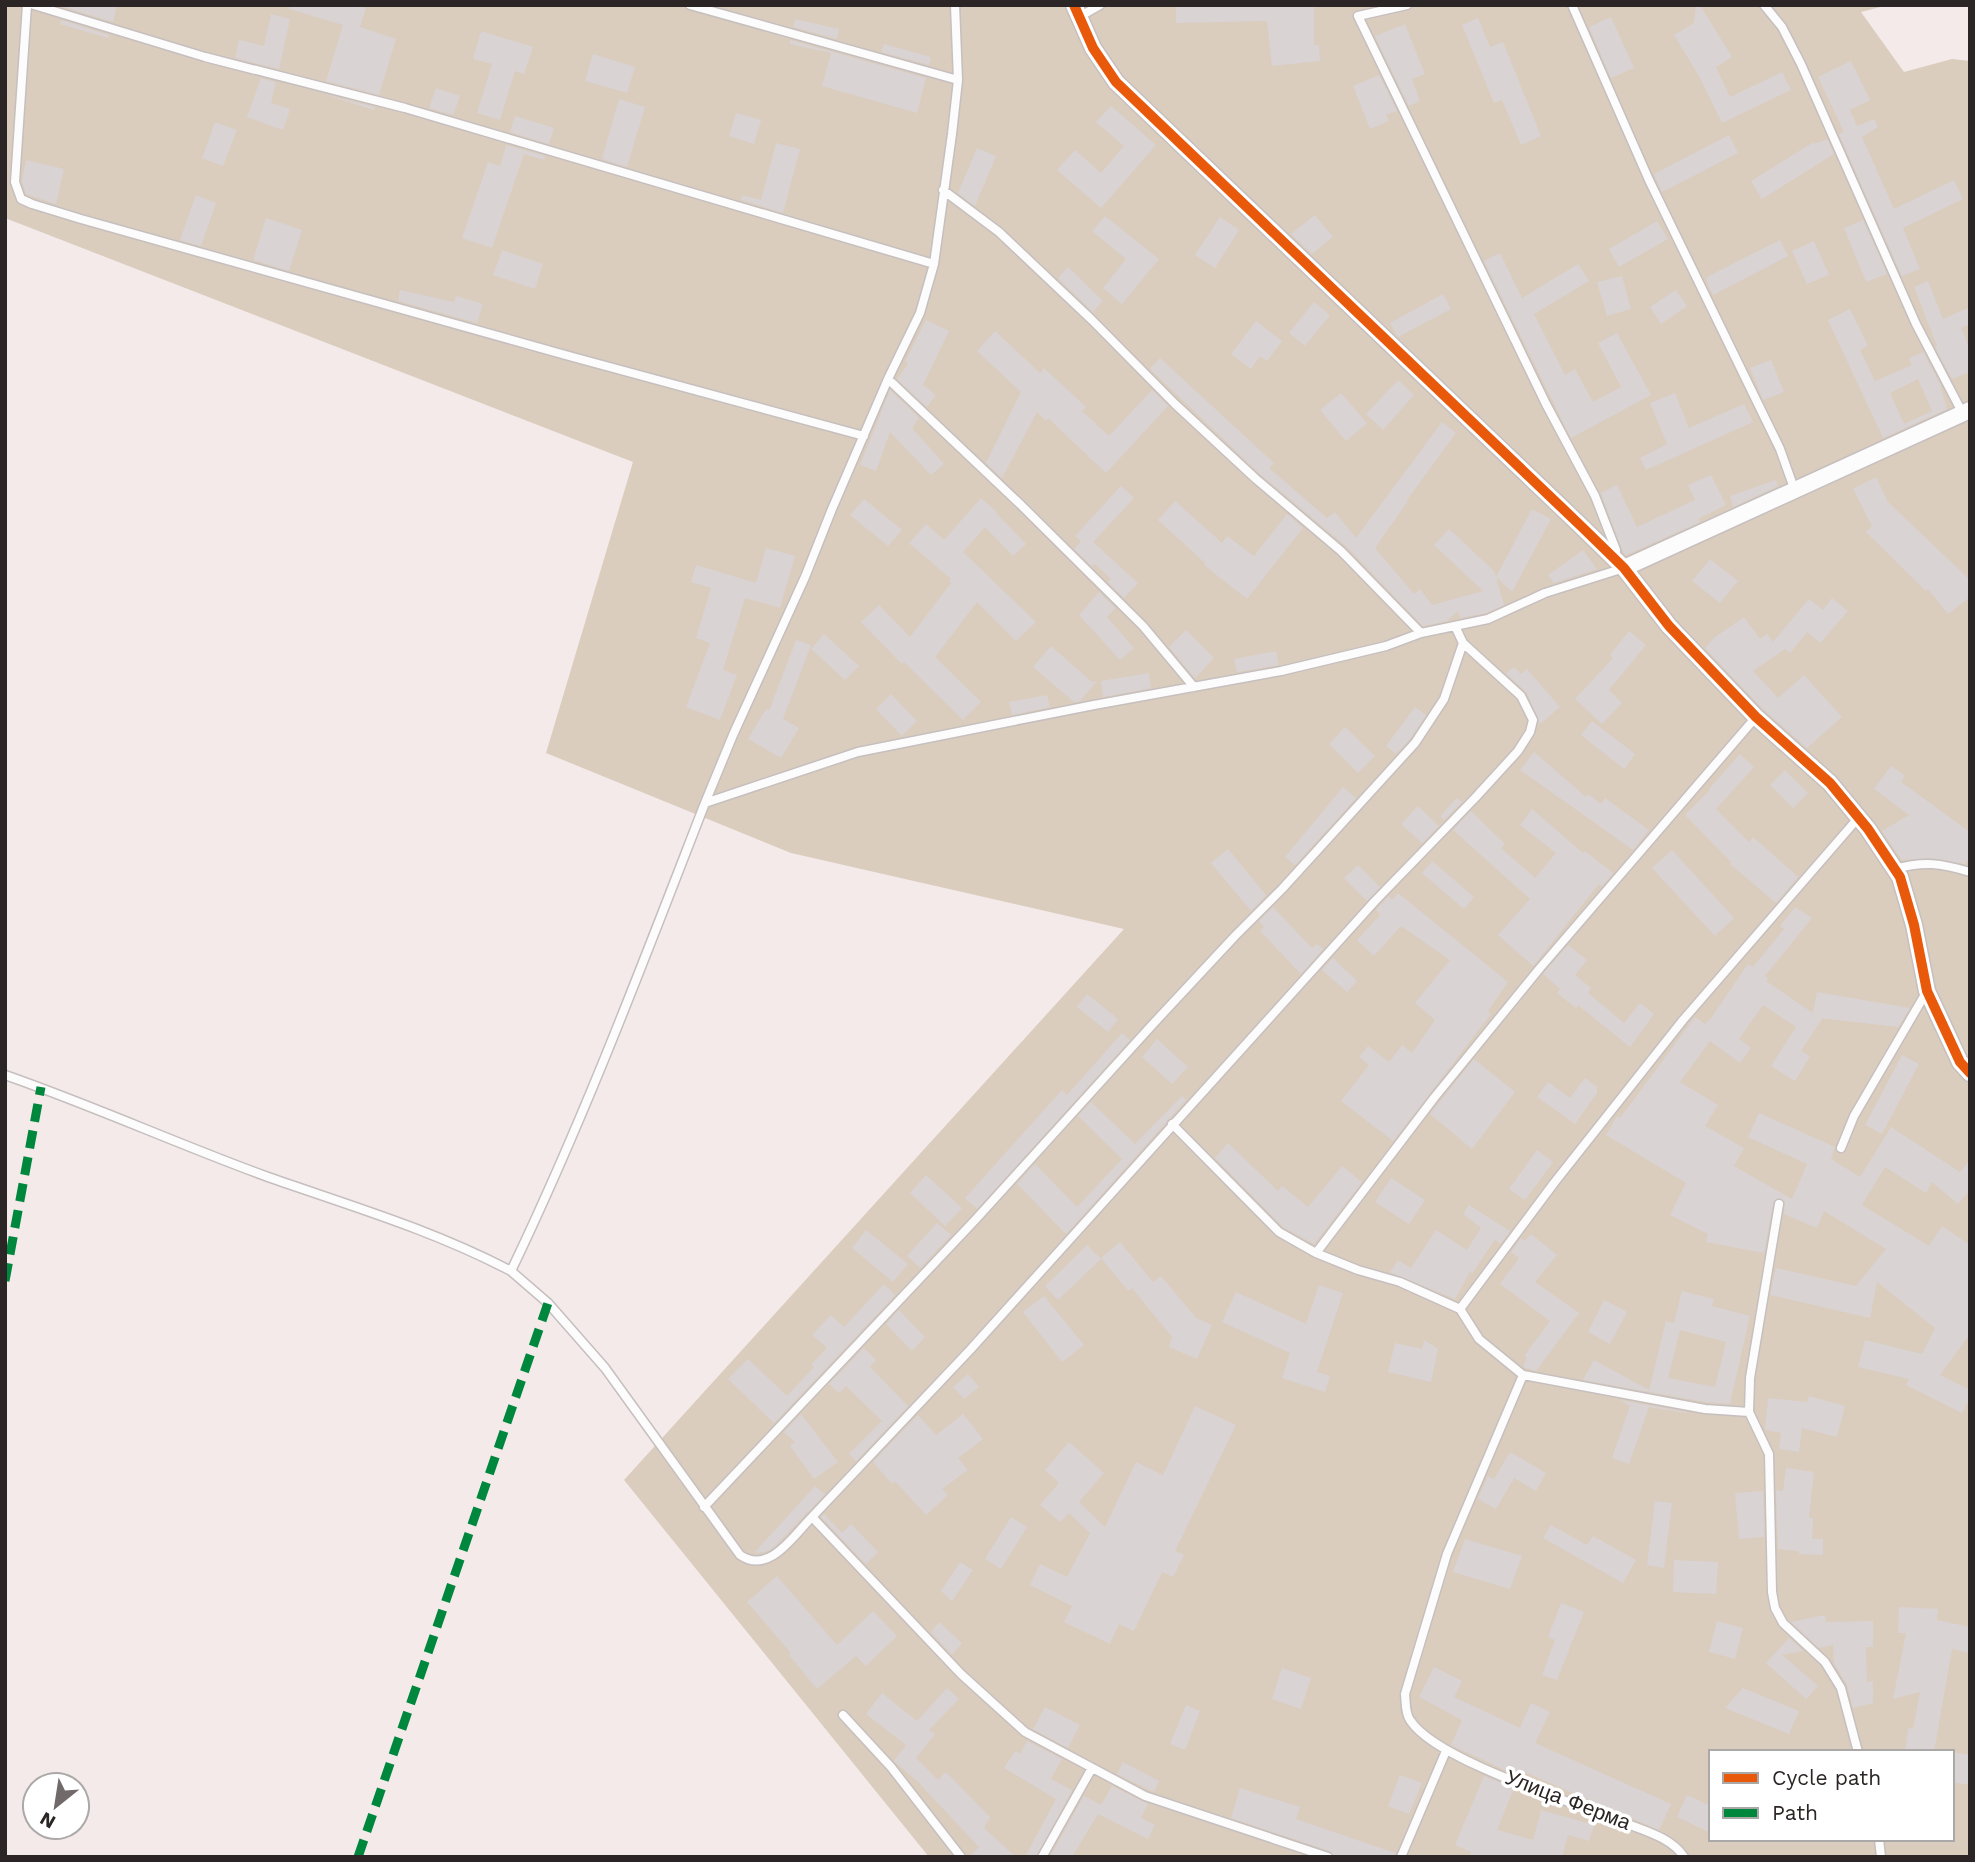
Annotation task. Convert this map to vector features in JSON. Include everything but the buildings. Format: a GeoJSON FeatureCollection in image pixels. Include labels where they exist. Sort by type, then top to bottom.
{"type":"FeatureCollection","features":[{"type":"Feature","properties":{"kind":"street"},"geometry":{"type":"LineString","coordinates":[[1077,11],[1093,48],[1116,82],[1620,564],[1669,626],[1756,717],[1830,783],[1858,817],[1900,877],[1914,925],[1927,991],[1960,1062],[1970,1073]]}},
{"type":"Feature","properties":{"kind":"street"},"geometry":{"type":"LineString","coordinates":[[1620,564],[1795,491],[1966,411]]}},
{"type":"Feature","properties":{"kind":"lane"},"geometry":{"type":"LineString","coordinates":[[27,5],[15,182],[21,199],[81,219],[864,436]]}},
{"type":"Feature","properties":{"kind":"lane"},"geometry":{"type":"LineString","coordinates":[[34,5],[205,57],[405,108],[934,264]]}},
{"type":"Feature","properties":{"kind":"lane"},"geometry":{"type":"LineString","coordinates":[[690,5],[958,80]]}},
{"type":"Feature","properties":{"kind":"lane"},"geometry":{"type":"LineString","coordinates":[[511,1271],[545,1201],[625,1008],[733,735],[800,589],[888,379],[920,313],[934,264],[958,80],[955,5]]}},
{"type":"Feature","properties":{"kind":"lane"},"geometry":{"type":"LineString","coordinates":[[1077,11],[1100,5]]}},
{"type":"Feature","properties":{"kind":"lane"},"geometry":{"type":"LineString","coordinates":[[705,803],[858,752],[1323,662],[1386,646],[1421,633],[1488,618],[1620,564],[1595,496],[1539,391],[1359,16],[1359,5]]}},
{"type":"Feature","properties":{"kind":"lane"},"geometry":{"type":"LineString","coordinates":[[1359,16],[1408,5]]}},
{"type":"Feature","properties":{"kind":"lane"},"geometry":{"type":"LineString","coordinates":[[1572,5],[1649,180],[1780,449],[1795,491]]}},
{"type":"Feature","properties":{"kind":"lane"},"geometry":{"type":"LineString","coordinates":[[1764,5],[1782,27],[1801,64],[1916,324],[1966,411]]}},
{"type":"Feature","properties":{"kind":"lane"},"geometry":{"type":"LineString","coordinates":[[943,190],[999,232],[1175,404],[1256,479],[1341,551],[1421,633]]}},
{"type":"Feature","properties":{"kind":"lane"},"geometry":{"type":"LineString","coordinates":[[888,379],[1143,626],[1194,687]]}},
{"type":"Feature","properties":{"kind":"lane"},"geometry":{"type":"LineString","coordinates":[[5,1075],[267,1176],[399,1221],[467,1248],[511,1271],[548,1303],[605,1368],[740,1555],[755,1562],[770,1559],[970,1350],[1375,901],[1518,751],[1530,732],[1533,720],[1521,696],[1463,643],[1454,626]]}},
{"type":"Feature","properties":{"kind":"lane"},"geometry":{"type":"LineString","coordinates":[[704,1507],[976,1219],[1171,1004],[1282,889],[1415,743],[1437,714],[1463,643]]}},
{"type":"Feature","properties":{"kind":"lane"},"geometry":{"type":"LineString","coordinates":[[1316,1253],[1433,1098],[1540,968],[1756,717]]}},
{"type":"Feature","properties":{"kind":"lane"},"geometry":{"type":"LineString","coordinates":[[1460,1309],[1554,1183],[1683,1020],[1858,817]]}},
{"type":"Feature","properties":{"kind":"lane"},"geometry":{"type":"LineString","coordinates":[[1894,869],[1919,862],[1970,872]]}},
{"type":"Feature","properties":{"kind":"lane"},"geometry":{"type":"LineString","coordinates":[[1841,1148],[1854,1116],[1927,991]]}},
{"type":"Feature","properties":{"kind":"lane"},"geometry":{"type":"LineString","coordinates":[[1172,1124],[1279,1231],[1316,1253],[1358,1270],[1400,1282],[1460,1309],[1479,1339],[1523,1375],[1705,1409],[1749,1412]]}},
{"type":"Feature","properties":{"kind":"lane"},"geometry":{"type":"LineString","coordinates":[[1779,1204],[1750,1378],[1749,1412],[1769,1454],[1772,1592],[1783,1623],[1825,1662],[1842,1688],[1858,1750]]}},
{"type":"Feature","properties":{"kind":"lane","name":"Улица Ферма"},"geometry":{"type":"LineString","coordinates":[[1523,1375],[1447,1554],[1405,1694],[1406,1714],[1411,1723],[1446,1751],[1548,1794],[1652,1833],[1678,1847],[1684,1857]]}},
{"type":"Feature","properties":{"kind":"lane"},"geometry":{"type":"LineString","coordinates":[[812,1517],[961,1674],[1026,1732],[1145,1796],[1328,1857]]}},
{"type":"Feature","properties":{"kind":"lane"},"geometry":{"type":"LineString","coordinates":[[843,1714],[891,1767],[961,1857]]}},
{"type":"Feature","properties":{"kind":"lane"},"geometry":{"type":"LineString","coordinates":[[1401,1857],[1446,1751]]}},
{"type":"Feature","properties":{"kind":"lane"},"geometry":{"type":"LineString","coordinates":[[1042,1857],[1092,1768]]}},
{"type":"Feature","properties":{"kind":"shaded area"},"geometry":{"type":"Polygon","coordinates":[[[5,5],[1888,5],[1861,12],[1904,72],[1952,59],[1970,61],[1970,1857],[929,1857],[624,1480],[1124,929],[791,853],[546,753],[633,462],[5,218],[5,5]]]}},
{"type":"Feature","properties":{"kind":"marked path"},"geometry":{"type":"LineString","coordinates":[[5,1281],[41,1087]]}},
{"type":"Feature","properties":{"kind":"marked path"},"geometry":{"type":"LineString","coordinates":[[358,1857],[548,1303]]}},
{"type":"Feature","properties":{"kind":"cycle path"},"geometry":{"type":"LineString","coordinates":[[1074,5],[1093,48],[1116,82],[1624,568],[1669,626],[1756,717],[1830,783],[1868,829],[1900,877],[1914,925],[1927,991],[1960,1062],[1970,1073]]}}]}
